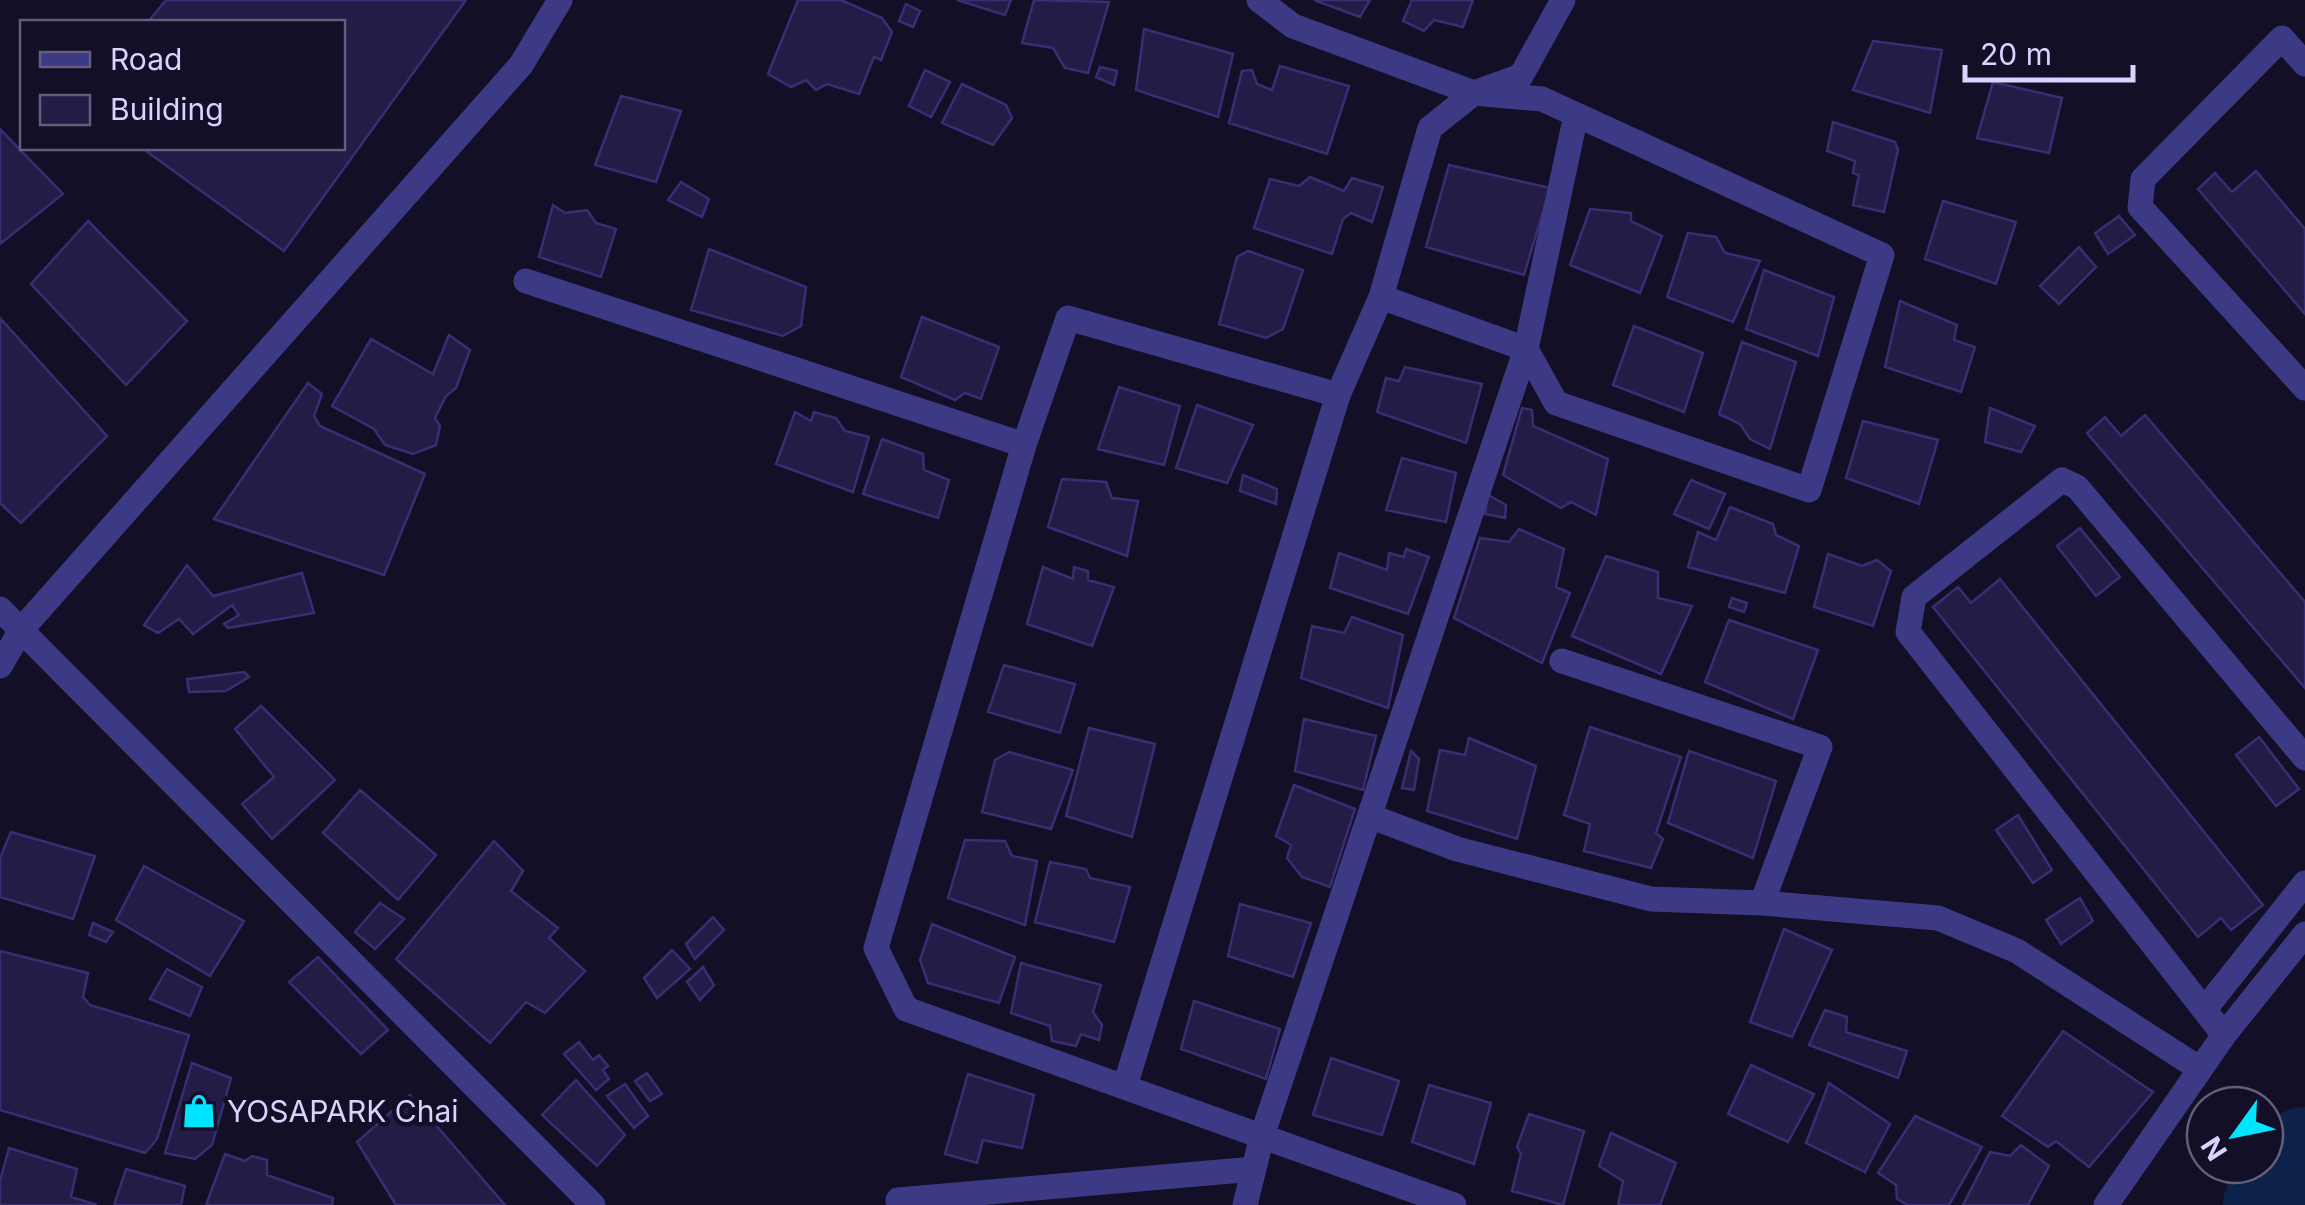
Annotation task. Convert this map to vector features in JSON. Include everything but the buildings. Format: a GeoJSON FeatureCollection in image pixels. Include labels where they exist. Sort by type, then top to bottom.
{"type":"FeatureCollection","features":[{"type":"Feature","properties":{"kind":"street"},"geometry":{"type":"LineString","coordinates":[[0,666],[22,630],[521,64],[560,0]]}},
{"type":"Feature","properties":{"kind":"street"},"geometry":{"type":"LineString","coordinates":[[1260,0],[1293,26],[1474,93],[1542,99],[1882,255],[1809,490],[1556,403],[1526,348],[1381,297]]}},
{"type":"Feature","properties":{"kind":"street"},"geometry":{"type":"LineString","coordinates":[[1125,1086],[1338,395],[1381,297],[1430,128],[1474,93],[1521,76],[1562,0]]}},
{"type":"Feature","properties":{"kind":"street"},"geometry":{"type":"LineString","coordinates":[[2305,64],[2282,38],[2143,178],[2140,207],[2305,388]]}},
{"type":"Feature","properties":{"kind":"street"},"geometry":{"type":"LineString","coordinates":[[1245,1205],[1262,1136],[1526,348],[1576,115]]}},
{"type":"Feature","properties":{"kind":"street"},"geometry":{"type":"LineString","coordinates":[[526,282],[1024,445]]}},
{"type":"Feature","properties":{"kind":"street"},"geometry":{"type":"LineString","coordinates":[[1338,395],[1068,318],[1024,445],[876,948],[906,1008],[1262,1136],[1398,1195],[1454,1205]]}},
{"type":"Feature","properties":{"kind":"street"},"geometry":{"type":"LineString","coordinates":[[2224,1035],[1908,632],[1914,597],[2062,480],[2077,488],[2305,758]]}},
{"type":"Feature","properties":{"kind":"street"},"geometry":{"type":"LineString","coordinates":[[0,609],[593,1205]]}},
{"type":"Feature","properties":{"kind":"street"},"geometry":{"type":"LineString","coordinates":[[1562,662],[1820,747],[1762,903]]}},
{"type":"Feature","properties":{"kind":"street"},"geometry":{"type":"LineString","coordinates":[[1372,817],[1457,849],[1652,900],[1762,903],[1938,918],[2017,951],[2200,1069]]}},
{"type":"Feature","properties":{"kind":"street"},"geometry":{"type":"LineString","coordinates":[[2204,1010],[2305,883]]}},
{"type":"Feature","properties":{"kind":"street"},"geometry":{"type":"LineString","coordinates":[[2106,1205],[2224,1035],[2305,934]]}},
{"type":"Feature","properties":{"kind":"street"},"geometry":{"type":"LineString","coordinates":[[898,1200],[1254,1169]]}},
{"type":"Feature","properties":{"kind":"waterway"},"geometry":{"type":"LineString","coordinates":[[2273,1205],[2305,1157]]}},
{"type":"Feature","properties":{"kind":"place","name":"YOSAPARK Chai"},"geometry":{"type":"Point","coordinates":[199,1111]}}]}
